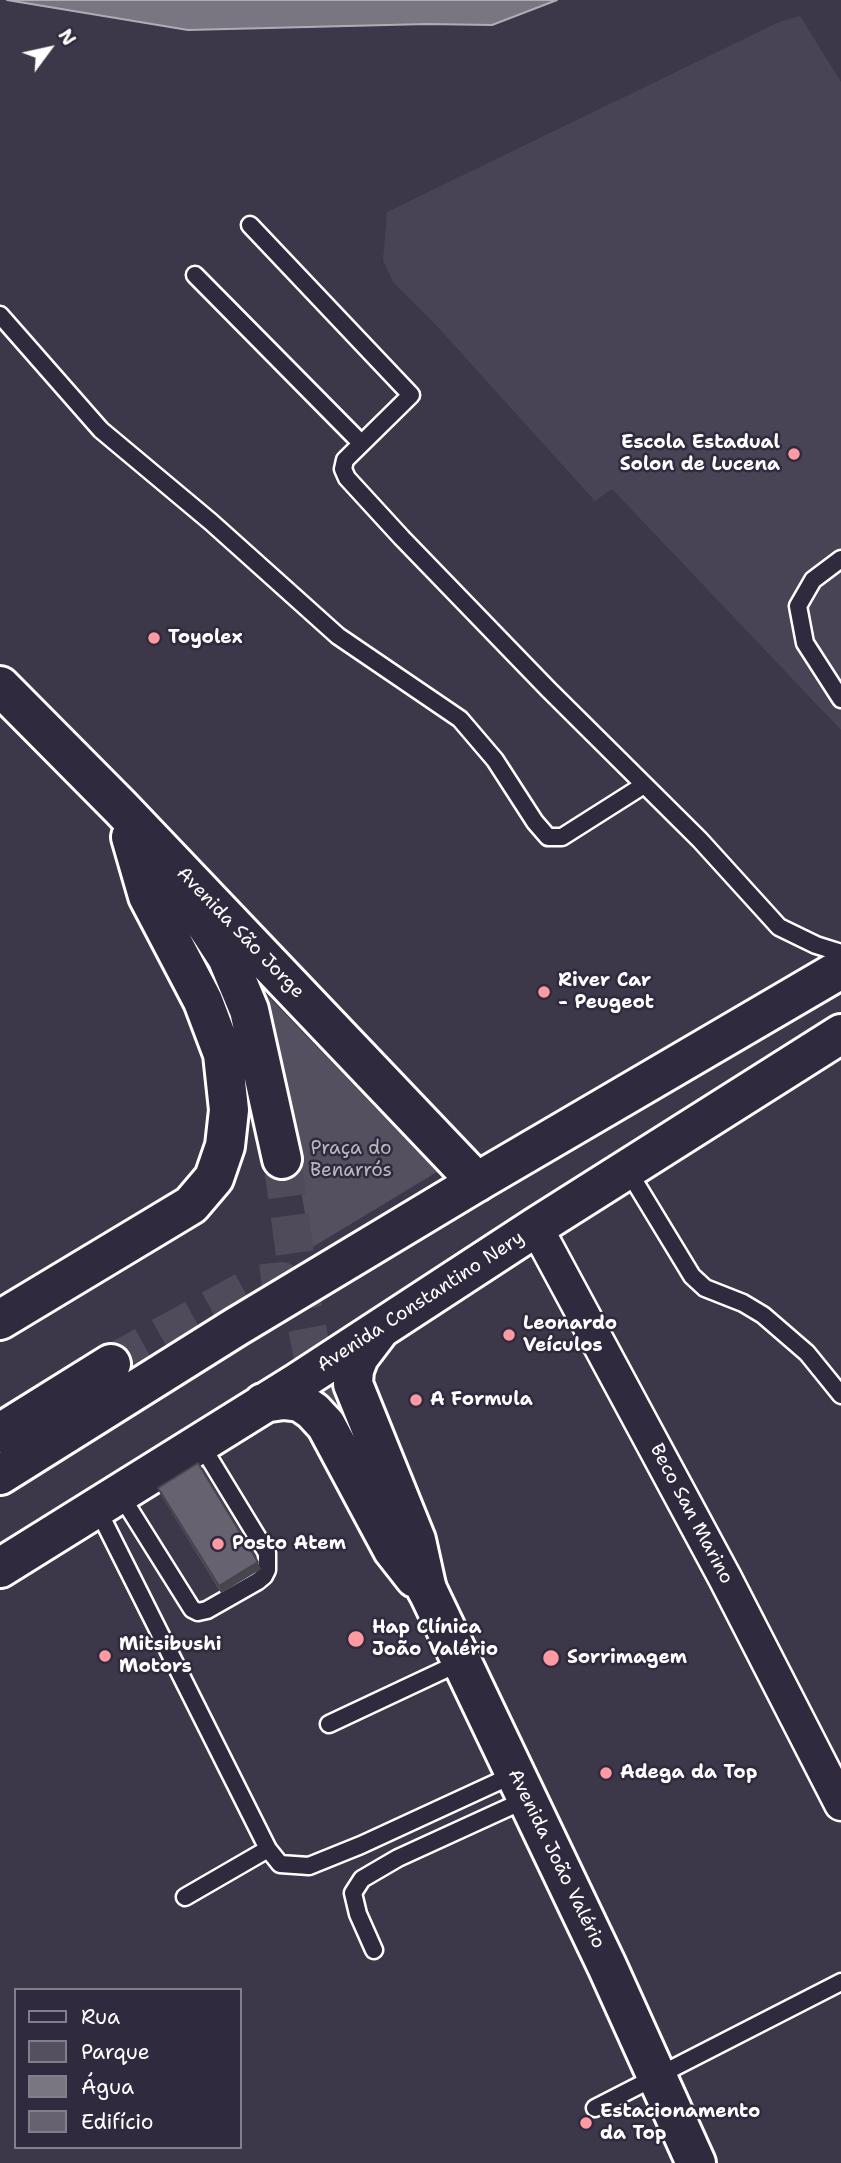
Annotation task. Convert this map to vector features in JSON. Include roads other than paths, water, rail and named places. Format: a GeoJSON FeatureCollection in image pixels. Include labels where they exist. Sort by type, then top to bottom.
{"type":"FeatureCollection","features":[{"type":"Feature","properties":{"kind":"main road","name":"Avenida São Jorge"},"geometry":{"type":"LineString","coordinates":[[0,686],[126,823],[477,1182]]}},
{"type":"Feature","properties":{"kind":"main road"},"geometry":{"type":"LineString","coordinates":[[126,823],[197,911],[227,957],[249,1010],[282,1159]]}},
{"type":"Feature","properties":{"kind":"main road"},"geometry":{"type":"LineString","coordinates":[[0,1320],[191,1205],[214,1178],[225,1146],[229,1110],[223,1054],[203,1000],[148,896],[126,823]]}},
{"type":"Feature","properties":{"kind":"main road"},"geometry":{"type":"LineString","coordinates":[[0,1475],[477,1182],[841,969]]}},
{"type":"Feature","properties":{"kind":"main road","name":"Avenida Constantino Nery"},"geometry":{"type":"LineString","coordinates":[[0,1568],[841,1034]]}},
{"type":"Feature","properties":{"kind":"main road"},"geometry":{"type":"LineString","coordinates":[[384,1325],[359,1357],[353,1384],[416,1540],[419,1573]]}},
{"type":"Feature","properties":{"kind":"main road"},"geometry":{"type":"LineString","coordinates":[[0,1433],[111,1364]]}},
{"type":"Feature","properties":{"kind":"main road"},"geometry":{"type":"LineString","coordinates":[[262,1403],[283,1400],[300,1402],[326,1425],[393,1550],[419,1573]]}},
{"type":"Feature","properties":{"kind":"main road","name":"Avenida João Valério"},"geometry":{"type":"LineString","coordinates":[[419,1573],[696,2163]]}},
{"type":"Feature","properties":{"kind":"street","name":"Beco San Marino"},"geometry":{"type":"LineString","coordinates":[[536,1227],[725,1578],[841,1804]]}},
{"type":"Feature","properties":{"kind":"lane"},"geometry":{"type":"LineString","coordinates":[[250,225],[411,395],[345,460],[343,469],[347,478],[431,569],[700,840],[779,927],[816,945],[841,953]]}},
{"type":"Feature","properties":{"kind":"lane"},"geometry":{"type":"LineString","coordinates":[[195,275],[361,443]]}},
{"type":"Feature","properties":{"kind":"lane"},"geometry":{"type":"LineString","coordinates":[[0,315],[101,430],[211,522],[338,636],[460,719],[495,760],[535,822],[548,837],[562,837],[644,785]]}},
{"type":"Feature","properties":{"kind":"lane"},"geometry":{"type":"LineString","coordinates":[[841,559],[813,580],[798,606],[805,643],[841,699]]}},
{"type":"Feature","properties":{"kind":"lane"},"geometry":{"type":"LineString","coordinates":[[627,1169],[692,1276],[705,1288],[743,1303],[763,1315],[807,1353],[841,1395]]}},
{"type":"Feature","properties":{"kind":"lane"},"geometry":{"type":"LineString","coordinates":[[109,1501],[192,1609],[198,1612],[215,1607],[258,1581],[267,1570],[267,1553],[200,1443]]}},
{"type":"Feature","properties":{"kind":"lane"},"geometry":{"type":"LineString","coordinates":[[109,1501],[268,1849],[280,1864],[309,1866],[521,1787]]}},
{"type":"Feature","properties":{"kind":"lane"},"geometry":{"type":"LineString","coordinates":[[329,1724],[461,1662]]}},
{"type":"Feature","properties":{"kind":"lane"},"geometry":{"type":"LineString","coordinates":[[374,1951],[358,1914],[353,1893],[362,1879],[521,1787]]}},
{"type":"Feature","properties":{"kind":"lane"},"geometry":{"type":"LineString","coordinates":[[185,1897],[268,1849]]}},
{"type":"Feature","properties":{"kind":"lane"},"geometry":{"type":"LineString","coordinates":[[595,2108],[841,1982]]}},
{"type":"Feature","properties":{"kind":"water"},"geometry":{"type":"Polygon","coordinates":[[[7,0],[557,0],[492,25],[188,30],[7,0]]]}},
{"type":"Feature","properties":{"kind":"tunnel"},"geometry":{"type":"LineString","coordinates":[[282,1159],[300,1292],[317,1378],[352,1444]]}},
{"type":"Feature","properties":{"kind":"tunnel"},"geometry":{"type":"LineString","coordinates":[[111,1364],[257,1284],[282,1281],[302,1299]]}},
{"type":"Feature","properties":{"kind":"place","name":"Escola Estadual Solon de Lucena"},"geometry":{"type":"Point","coordinates":[794,454]}},
{"type":"Feature","properties":{"kind":"place","name":"Toyolex"},"geometry":{"type":"Point","coordinates":[154,638]}},
{"type":"Feature","properties":{"kind":"place","name":"River Car - Peugeot"},"geometry":{"type":"Point","coordinates":[544,992]}},
{"type":"Feature","properties":{"kind":"place","name":"Leonardo Veículos"},"geometry":{"type":"Point","coordinates":[509,1335]}},
{"type":"Feature","properties":{"kind":"place","name":"A Formula"},"geometry":{"type":"Point","coordinates":[416,1400]}},
{"type":"Feature","properties":{"kind":"place","name":"Posto Atem"},"geometry":{"type":"Point","coordinates":[218,1544]}},
{"type":"Feature","properties":{"kind":"place","name":"Hap Clínica João Valério"},"geometry":{"type":"Point","coordinates":[356,1639]}},
{"type":"Feature","properties":{"kind":"place","name":"Mitsibushi Motors"},"geometry":{"type":"Point","coordinates":[105,1656]}},
{"type":"Feature","properties":{"kind":"place","name":"Sorrimagem"},"geometry":{"type":"Point","coordinates":[551,1658]}},
{"type":"Feature","properties":{"kind":"place","name":"Adega da Top"},"geometry":{"type":"Point","coordinates":[606,1773]}},
{"type":"Feature","properties":{"kind":"place","name":"Estacionamento da Top"},"geometry":{"type":"Point","coordinates":[586,2123]}},
{"type":"Feature","properties":{"kind":"park label","name":"Praça do Benarrós"},"geometry":{"type":"Point","coordinates":[351,1160]}}]}
